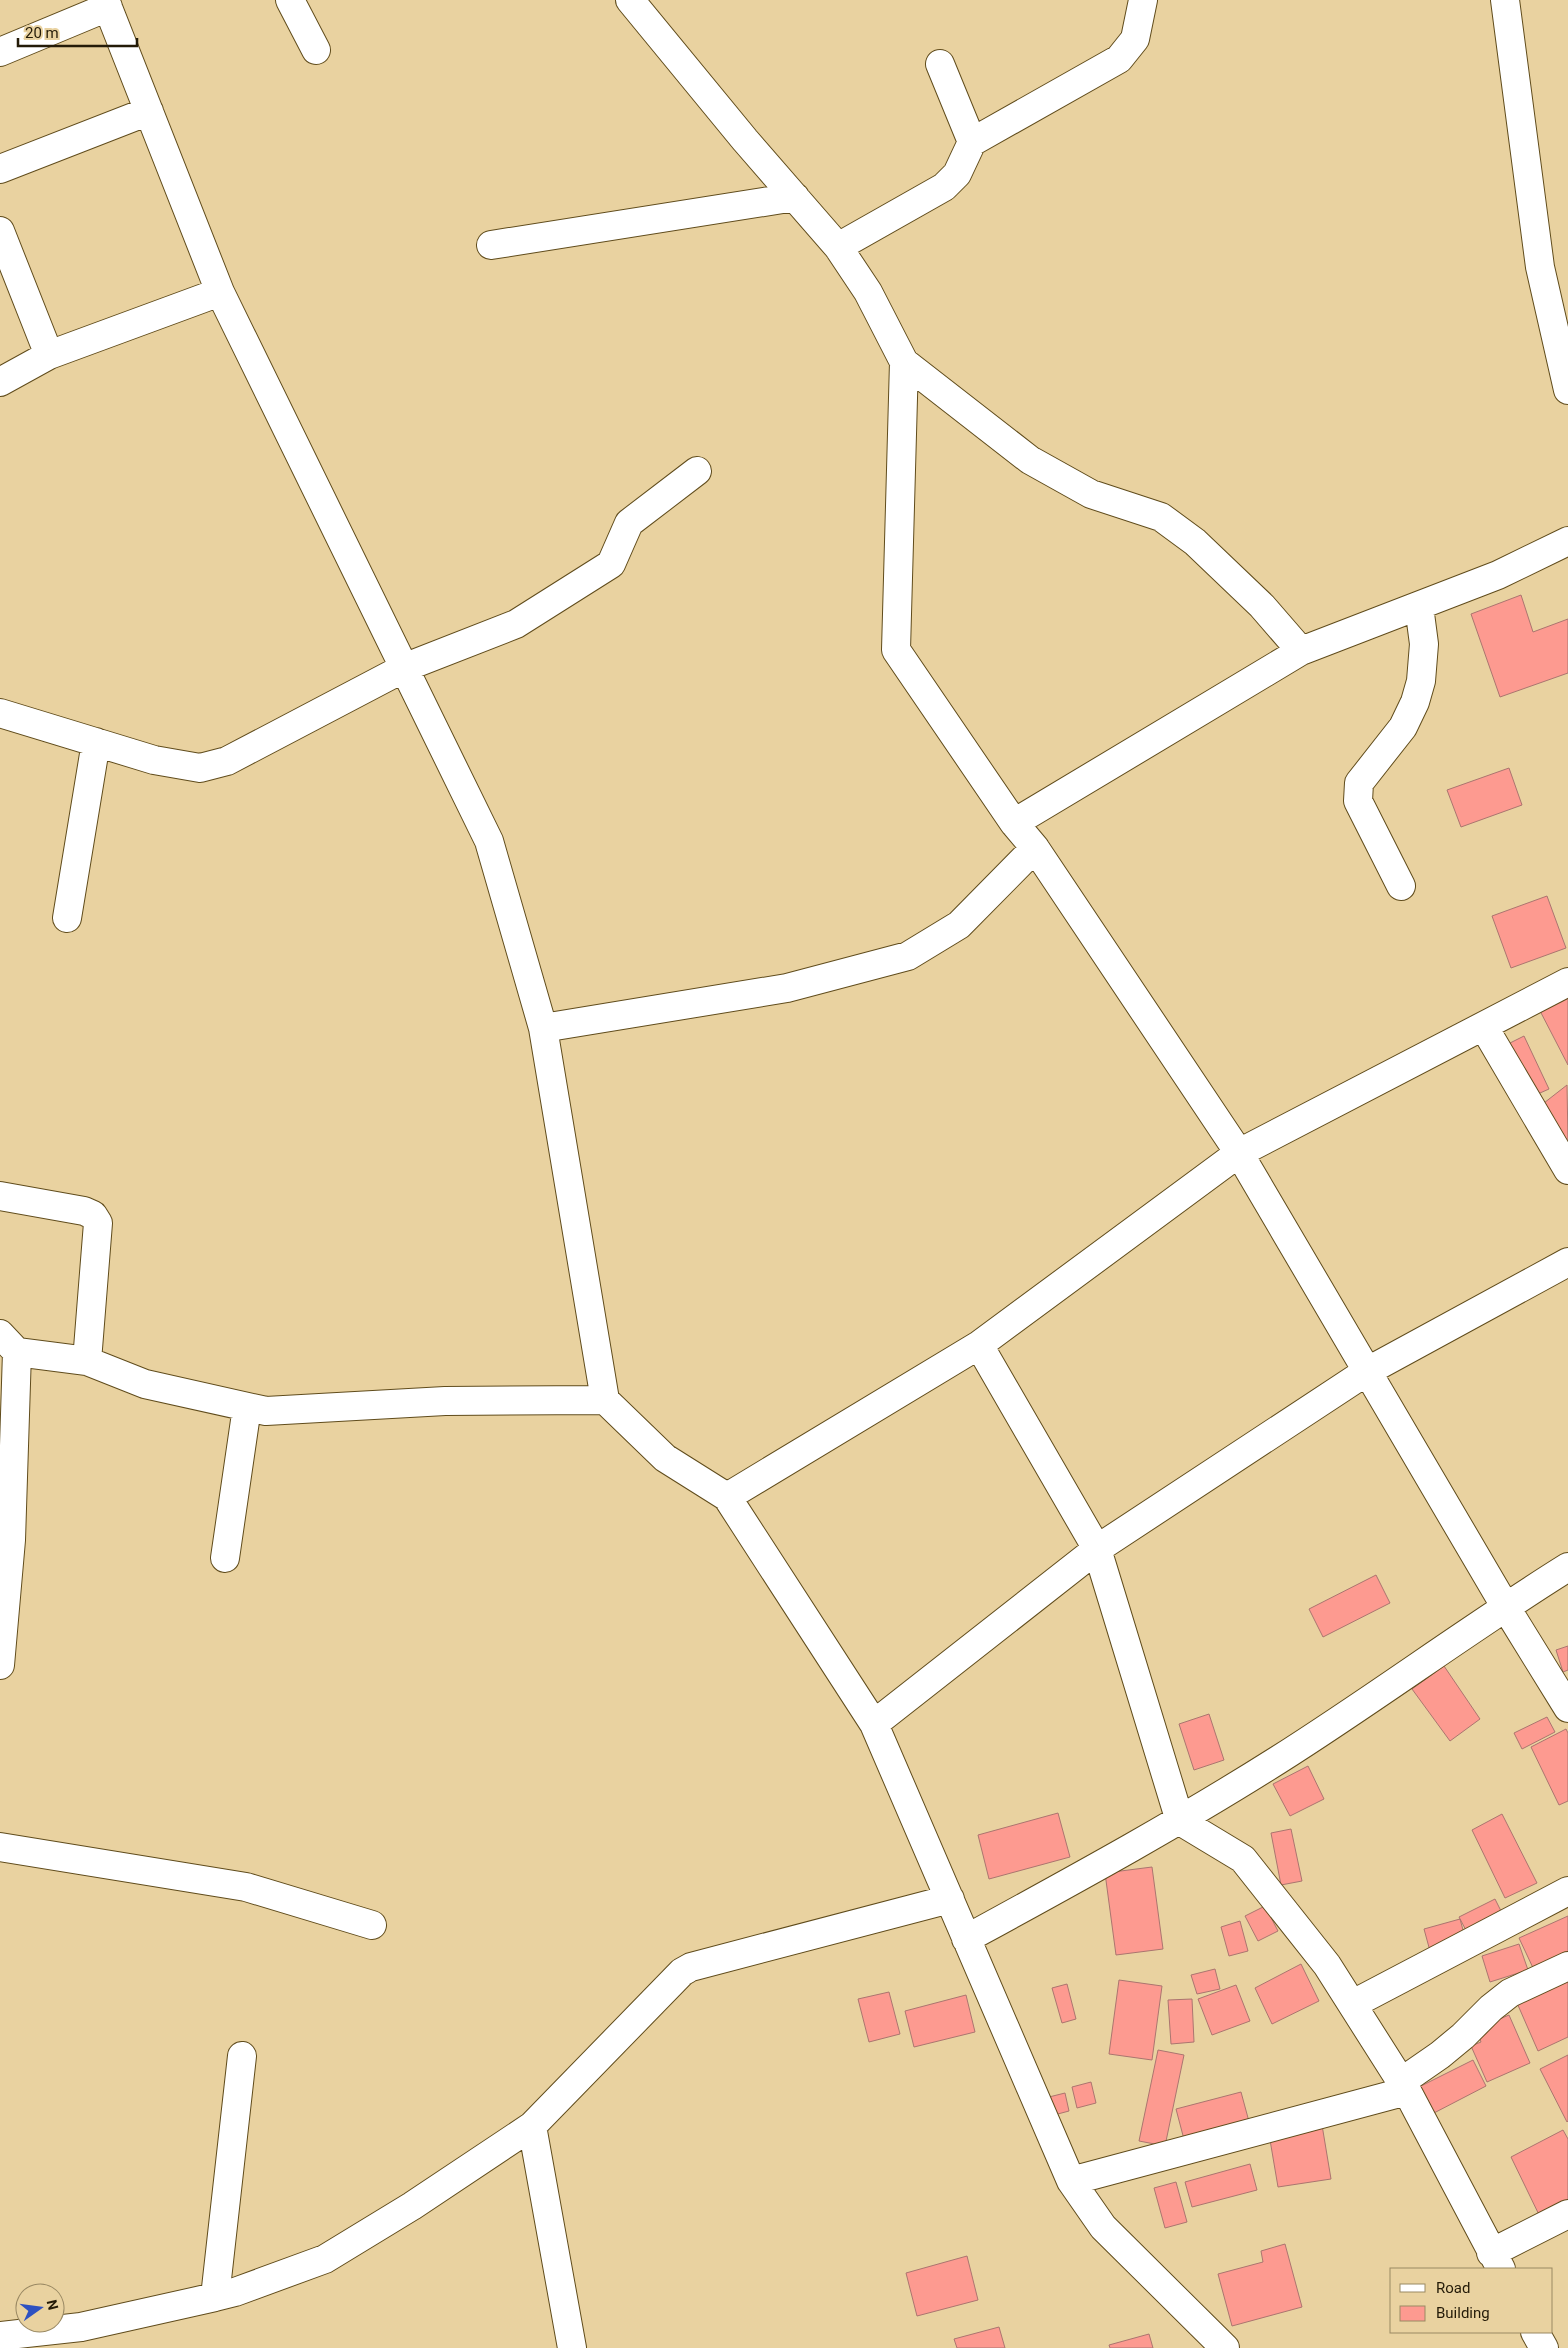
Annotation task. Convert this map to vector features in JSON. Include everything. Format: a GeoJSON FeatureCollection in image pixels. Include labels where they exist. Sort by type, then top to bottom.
{"type":"FeatureCollection","features":[{"type":"Feature","properties":{"kind":"street"},"geometry":{"type":"LineString","coordinates":[[290,0],[316,50]]}},
{"type":"Feature","properties":{"kind":"street"},"geometry":{"type":"LineString","coordinates":[[630,0],[745,140],[838,247],[868,292],[904,362],[1030,460],[1091,494],[1161,518],[1195,542],[1262,606],[1301,651]]}},
{"type":"Feature","properties":{"kind":"street"},"geometry":{"type":"LineString","coordinates":[[838,247],[944,187],[957,174],[972,142],[1119,59],[1134,39],[1143,0]]}},
{"type":"Feature","properties":{"kind":"street"},"geometry":{"type":"LineString","coordinates":[[1505,0],[1540,267],[1568,390]]}},
{"type":"Feature","properties":{"kind":"street"},"geometry":{"type":"LineString","coordinates":[[0,52],[107,4],[220,292],[406,667],[489,840],[543,1028],[605,1400],[665,1458],[727,1497],[874,1724],[1071,2181],[1103,2227],[1225,2348]]}},
{"type":"Feature","properties":{"kind":"street"},"geometry":{"type":"LineString","coordinates":[[940,64],[972,142]]}},
{"type":"Feature","properties":{"kind":"street"},"geometry":{"type":"LineString","coordinates":[[0,169],[149,111]]}},
{"type":"Feature","properties":{"kind":"street"},"geometry":{"type":"LineString","coordinates":[[491,245],[795,197]]}},
{"type":"Feature","properties":{"kind":"street"},"geometry":{"type":"LineString","coordinates":[[0,232],[49,355]]}},
{"type":"Feature","properties":{"kind":"street"},"geometry":{"type":"LineString","coordinates":[[0,382],[49,355],[220,292]]}},
{"type":"Feature","properties":{"kind":"street"},"geometry":{"type":"LineString","coordinates":[[904,362],[896,650],[1014,823],[1035,848],[1239,1153],[1366,1372],[1568,1708]]}},
{"type":"Feature","properties":{"kind":"street"},"geometry":{"type":"LineString","coordinates":[[0,713],[154,760],[200,768],[227,761],[406,667],[516,624],[611,564],[629,523],[697,472]]}},
{"type":"Feature","properties":{"kind":"street"},"geometry":{"type":"LineString","coordinates":[[1014,823],[1301,651],[1498,575],[1568,542]]}},
{"type":"Feature","properties":{"kind":"street"},"geometry":{"type":"LineString","coordinates":[[1401,886],[1358,801],[1359,783],[1367,770],[1403,727],[1415,702],[1422,681],[1424,644],[1419,606]]}},
{"type":"Feature","properties":{"kind":"street"},"geometry":{"type":"LineString","coordinates":[[67,918],[96,742]]}},
{"type":"Feature","properties":{"kind":"street"},"geometry":{"type":"LineString","coordinates":[[543,1028],[787,988],[908,956],[959,925],[1035,848]]}},
{"type":"Feature","properties":{"kind":"street"},"geometry":{"type":"LineString","coordinates":[[727,1497],[979,1345],[1239,1153],[1568,982]]}},
{"type":"Feature","properties":{"kind":"street"},"geometry":{"type":"LineString","coordinates":[[1484,1027],[1568,1170]]}},
{"type":"Feature","properties":{"kind":"street"},"geometry":{"type":"LineString","coordinates":[[0,1196],[84,1211],[93,1214],[98,1223],[87,1361]]}},
{"type":"Feature","properties":{"kind":"street"},"geometry":{"type":"LineString","coordinates":[[874,1724],[1097,1549],[1366,1372],[1568,1262]]}},
{"type":"Feature","properties":{"kind":"street"},"geometry":{"type":"LineString","coordinates":[[0,1665],[11,1540],[8,1343],[87,1361],[145,1384],[266,1411],[445,1402],[605,1400]]}},
{"type":"Feature","properties":{"kind":"street"},"geometry":{"type":"LineString","coordinates":[[979,1345],[1097,1549],[1180,1821],[1243,1860],[1327,1965],[1404,2087],[1496,2261],[1568,2214]]}},
{"type":"Feature","properties":{"kind":"street"},"geometry":{"type":"LineString","coordinates":[[225,1558],[247,1407]]}},
{"type":"Feature","properties":{"kind":"street"},"geometry":{"type":"LineString","coordinates":[[966,1939],[1180,1821],[1280,1759],[1505,1606],[1568,1567]]}},
{"type":"Feature","properties":{"kind":"street"},"geometry":{"type":"LineString","coordinates":[[0,1847],[246,1887],[372,1925]]}},
{"type":"Feature","properties":{"kind":"street"},"geometry":{"type":"LineString","coordinates":[[1352,2004],[1568,1891]]}},
{"type":"Feature","properties":{"kind":"street"},"geometry":{"type":"LineString","coordinates":[[0,2336],[81,2327],[215,2297],[234,2292],[325,2258],[412,2206],[532,2126],[682,1972],[691,1967],[950,1899]]}},
{"type":"Feature","properties":{"kind":"street"},"geometry":{"type":"LineString","coordinates":[[1071,2181],[1404,2087],[1456,2043],[1491,2008],[1510,1993],[1568,1966]]}},
{"type":"Feature","properties":{"kind":"street"},"geometry":{"type":"LineString","coordinates":[[215,2297],[242,2056]]}},
{"type":"Feature","properties":{"kind":"street"},"geometry":{"type":"LineString","coordinates":[[532,2126],[572,2348]]}},
{"type":"Feature","properties":{"kind":"street"},"geometry":{"type":"LineString","coordinates":[[1536,2333],[1544,2348]]}},
{"type":"Feature","properties":{"kind":"building"},"geometry":{"type":"Polygon","coordinates":[[[1521,595],[1533,632],[1568,619],[1568,673],[1500,697],[1471,614],[1521,595]]]}},
{"type":"Feature","properties":{"kind":"building"},"geometry":{"type":"Polygon","coordinates":[[[1509,768],[1522,805],[1461,827],[1447,790],[1509,768]]]}},
{"type":"Feature","properties":{"kind":"building"},"geometry":{"type":"Polygon","coordinates":[[[1547,896],[1566,948],[1511,968],[1492,916],[1547,896]]]}},
{"type":"Feature","properties":{"kind":"building"},"geometry":{"type":"Polygon","coordinates":[[[1568,991],[1568,1065],[1538,1007],[1568,991]]]}},
{"type":"Feature","properties":{"kind":"building"},"geometry":{"type":"Polygon","coordinates":[[[1524,1036],[1549,1089],[1531,1097],[1506,1045],[1524,1036]]]}},
{"type":"Feature","properties":{"kind":"building"},"geometry":{"type":"Polygon","coordinates":[[[1567,1085],[1568,1142],[1562,1147],[1535,1110],[1567,1085]]]}},
{"type":"Feature","properties":{"kind":"building"},"geometry":{"type":"Polygon","coordinates":[[[1376,1575],[1390,1603],[1323,1637],[1309,1609],[1376,1575]]]}},
{"type":"Feature","properties":{"kind":"building"},"geometry":{"type":"Polygon","coordinates":[[[1568,1646],[1568,1670],[1563,1672],[1556,1650],[1568,1646]]]}},
{"type":"Feature","properties":{"kind":"building"},"geometry":{"type":"Polygon","coordinates":[[[1444,1666],[1480,1719],[1450,1741],[1412,1689],[1444,1666]]]}},
{"type":"Feature","properties":{"kind":"building"},"geometry":{"type":"Polygon","coordinates":[[[1209,1714],[1224,1760],[1194,1770],[1179,1724],[1209,1714]]]}},
{"type":"Feature","properties":{"kind":"building"},"geometry":{"type":"Polygon","coordinates":[[[1547,1717],[1555,1732],[1522,1749],[1514,1733],[1547,1717]]]}},
{"type":"Feature","properties":{"kind":"building"},"geometry":{"type":"Polygon","coordinates":[[[1566,1729],[1568,1733],[1568,1801],[1559,1805],[1531,1747],[1566,1729]]]}},
{"type":"Feature","properties":{"kind":"building"},"geometry":{"type":"Polygon","coordinates":[[[1308,1766],[1324,1799],[1290,1816],[1273,1784],[1308,1766]]]}},
{"type":"Feature","properties":{"kind":"building"},"geometry":{"type":"Polygon","coordinates":[[[1058,1813],[1070,1857],[989,1879],[978,1835],[1058,1813]]]}},
{"type":"Feature","properties":{"kind":"building"},"geometry":{"type":"Polygon","coordinates":[[[1502,1814],[1537,1883],[1505,1898],[1472,1830],[1502,1814]]]}},
{"type":"Feature","properties":{"kind":"building"},"geometry":{"type":"Polygon","coordinates":[[[1291,1829],[1302,1881],[1281,1885],[1271,1833],[1291,1829]]]}},
{"type":"Feature","properties":{"kind":"building"},"geometry":{"type":"Polygon","coordinates":[[[1152,1867],[1163,1949],[1116,1955],[1105,1873],[1152,1867]]]}},
{"type":"Feature","properties":{"kind":"building"},"geometry":{"type":"Polygon","coordinates":[[[1495,1899],[1505,1919],[1470,1938],[1459,1917],[1495,1899]]]}},
{"type":"Feature","properties":{"kind":"building"},"geometry":{"type":"Polygon","coordinates":[[[1265,1906],[1278,1931],[1258,1941],[1245,1916],[1265,1906]]]}},
{"type":"Feature","properties":{"kind":"building"},"geometry":{"type":"Polygon","coordinates":[[[1568,1916],[1568,1955],[1534,1970],[1519,1938],[1568,1916]]]}},
{"type":"Feature","properties":{"kind":"building"},"geometry":{"type":"Polygon","coordinates":[[[1460,1919],[1466,1941],[1430,1951],[1424,1929],[1460,1919]]]}},
{"type":"Feature","properties":{"kind":"building"},"geometry":{"type":"Polygon","coordinates":[[[1240,1921],[1248,1951],[1229,1956],[1221,1927],[1240,1921]]]}},
{"type":"Feature","properties":{"kind":"building"},"geometry":{"type":"Polygon","coordinates":[[[1519,1944],[1528,1970],[1490,1982],[1482,1956],[1519,1944]]]}},
{"type":"Feature","properties":{"kind":"building"},"geometry":{"type":"Polygon","coordinates":[[[1301,1964],[1319,2001],[1272,2024],[1255,1988],[1301,1964]]]}},
{"type":"Feature","properties":{"kind":"building"},"geometry":{"type":"Polygon","coordinates":[[[1215,1969],[1220,1989],[1197,1994],[1191,1975],[1215,1969]]]}},
{"type":"Feature","properties":{"kind":"building"},"geometry":{"type":"Polygon","coordinates":[[[1119,1980],[1162,1986],[1152,2060],[1109,2054],[1119,1980]]]}},
{"type":"Feature","properties":{"kind":"building"},"geometry":{"type":"Polygon","coordinates":[[[1568,1980],[1568,2037],[1538,2051],[1517,2003],[1568,1980]]]}},
{"type":"Feature","properties":{"kind":"building"},"geometry":{"type":"Polygon","coordinates":[[[1067,1984],[1076,2019],[1062,2023],[1052,1988],[1067,1984]]]}},
{"type":"Feature","properties":{"kind":"building"},"geometry":{"type":"Polygon","coordinates":[[[1236,1985],[1250,2021],[1212,2035],[1198,1999],[1236,1985]]]}},
{"type":"Feature","properties":{"kind":"building"},"geometry":{"type":"Polygon","coordinates":[[[889,1992],[900,2034],[869,2042],[858,1999],[889,1992]]]}},
{"type":"Feature","properties":{"kind":"building"},"geometry":{"type":"Polygon","coordinates":[[[966,1995],[975,2032],[914,2047],[905,2011],[966,1995]]]}},
{"type":"Feature","properties":{"kind":"building"},"geometry":{"type":"Polygon","coordinates":[[[1192,1999],[1194,2042],[1171,2044],[1168,2000],[1192,1999]]]}},
{"type":"Feature","properties":{"kind":"building"},"geometry":{"type":"Polygon","coordinates":[[[1509,2015],[1530,2063],[1487,2082],[1471,2046],[1481,2042],[1476,2029],[1509,2015]]]}},
{"type":"Feature","properties":{"kind":"building"},"geometry":{"type":"Polygon","coordinates":[[[1158,2050],[1184,2055],[1165,2146],[1139,2141],[1158,2050]]]}},
{"type":"Feature","properties":{"kind":"building"},"geometry":{"type":"Polygon","coordinates":[[[1568,2055],[1568,2121],[1567,2122],[1540,2069],[1568,2055]]]}},
{"type":"Feature","properties":{"kind":"building"},"geometry":{"type":"Polygon","coordinates":[[[1473,2060],[1486,2086],[1432,2114],[1419,2087],[1473,2060]]]}},
{"type":"Feature","properties":{"kind":"building"},"geometry":{"type":"Polygon","coordinates":[[[1091,2082],[1096,2103],[1077,2108],[1072,2087],[1091,2082]]]}},
{"type":"Feature","properties":{"kind":"building"},"geometry":{"type":"Polygon","coordinates":[[[1241,2092],[1251,2129],[1186,2147],[1176,2109],[1241,2092]]]}},
{"type":"Feature","properties":{"kind":"building"},"geometry":{"type":"Polygon","coordinates":[[[1065,2093],[1069,2111],[1054,2115],[1049,2097],[1065,2093]]]}},
{"type":"Feature","properties":{"kind":"building"},"geometry":{"type":"Polygon","coordinates":[[[1322,2125],[1331,2179],[1278,2187],[1269,2134],[1322,2125]]]}},
{"type":"Feature","properties":{"kind":"building"},"geometry":{"type":"Polygon","coordinates":[[[1563,2130],[1568,2139],[1568,2210],[1543,2223],[1511,2157],[1563,2130]]]}},
{"type":"Feature","properties":{"kind":"building"},"geometry":{"type":"Polygon","coordinates":[[[1250,2164],[1257,2190],[1192,2207],[1185,2182],[1250,2164]]]}},
{"type":"Feature","properties":{"kind":"building"},"geometry":{"type":"Polygon","coordinates":[[[1176,2182],[1187,2222],[1165,2228],[1154,2188],[1176,2182]]]}},
{"type":"Feature","properties":{"kind":"building"},"geometry":{"type":"Polygon","coordinates":[[[1285,2244],[1302,2307],[1232,2326],[1218,2274],[1263,2262],[1261,2251],[1285,2244]]]}},
{"type":"Feature","properties":{"kind":"building"},"geometry":{"type":"Polygon","coordinates":[[[967,2256],[978,2300],[917,2316],[906,2273],[967,2256]]]}},
{"type":"Feature","properties":{"kind":"building"},"geometry":{"type":"Polygon","coordinates":[[[999,2327],[1005,2348],[957,2348],[954,2339],[999,2327]]]}},
{"type":"Feature","properties":{"kind":"building"},"geometry":{"type":"Polygon","coordinates":[[[1149,2334],[1153,2348],[1110,2348],[1109,2345],[1149,2334]]]}}]}
